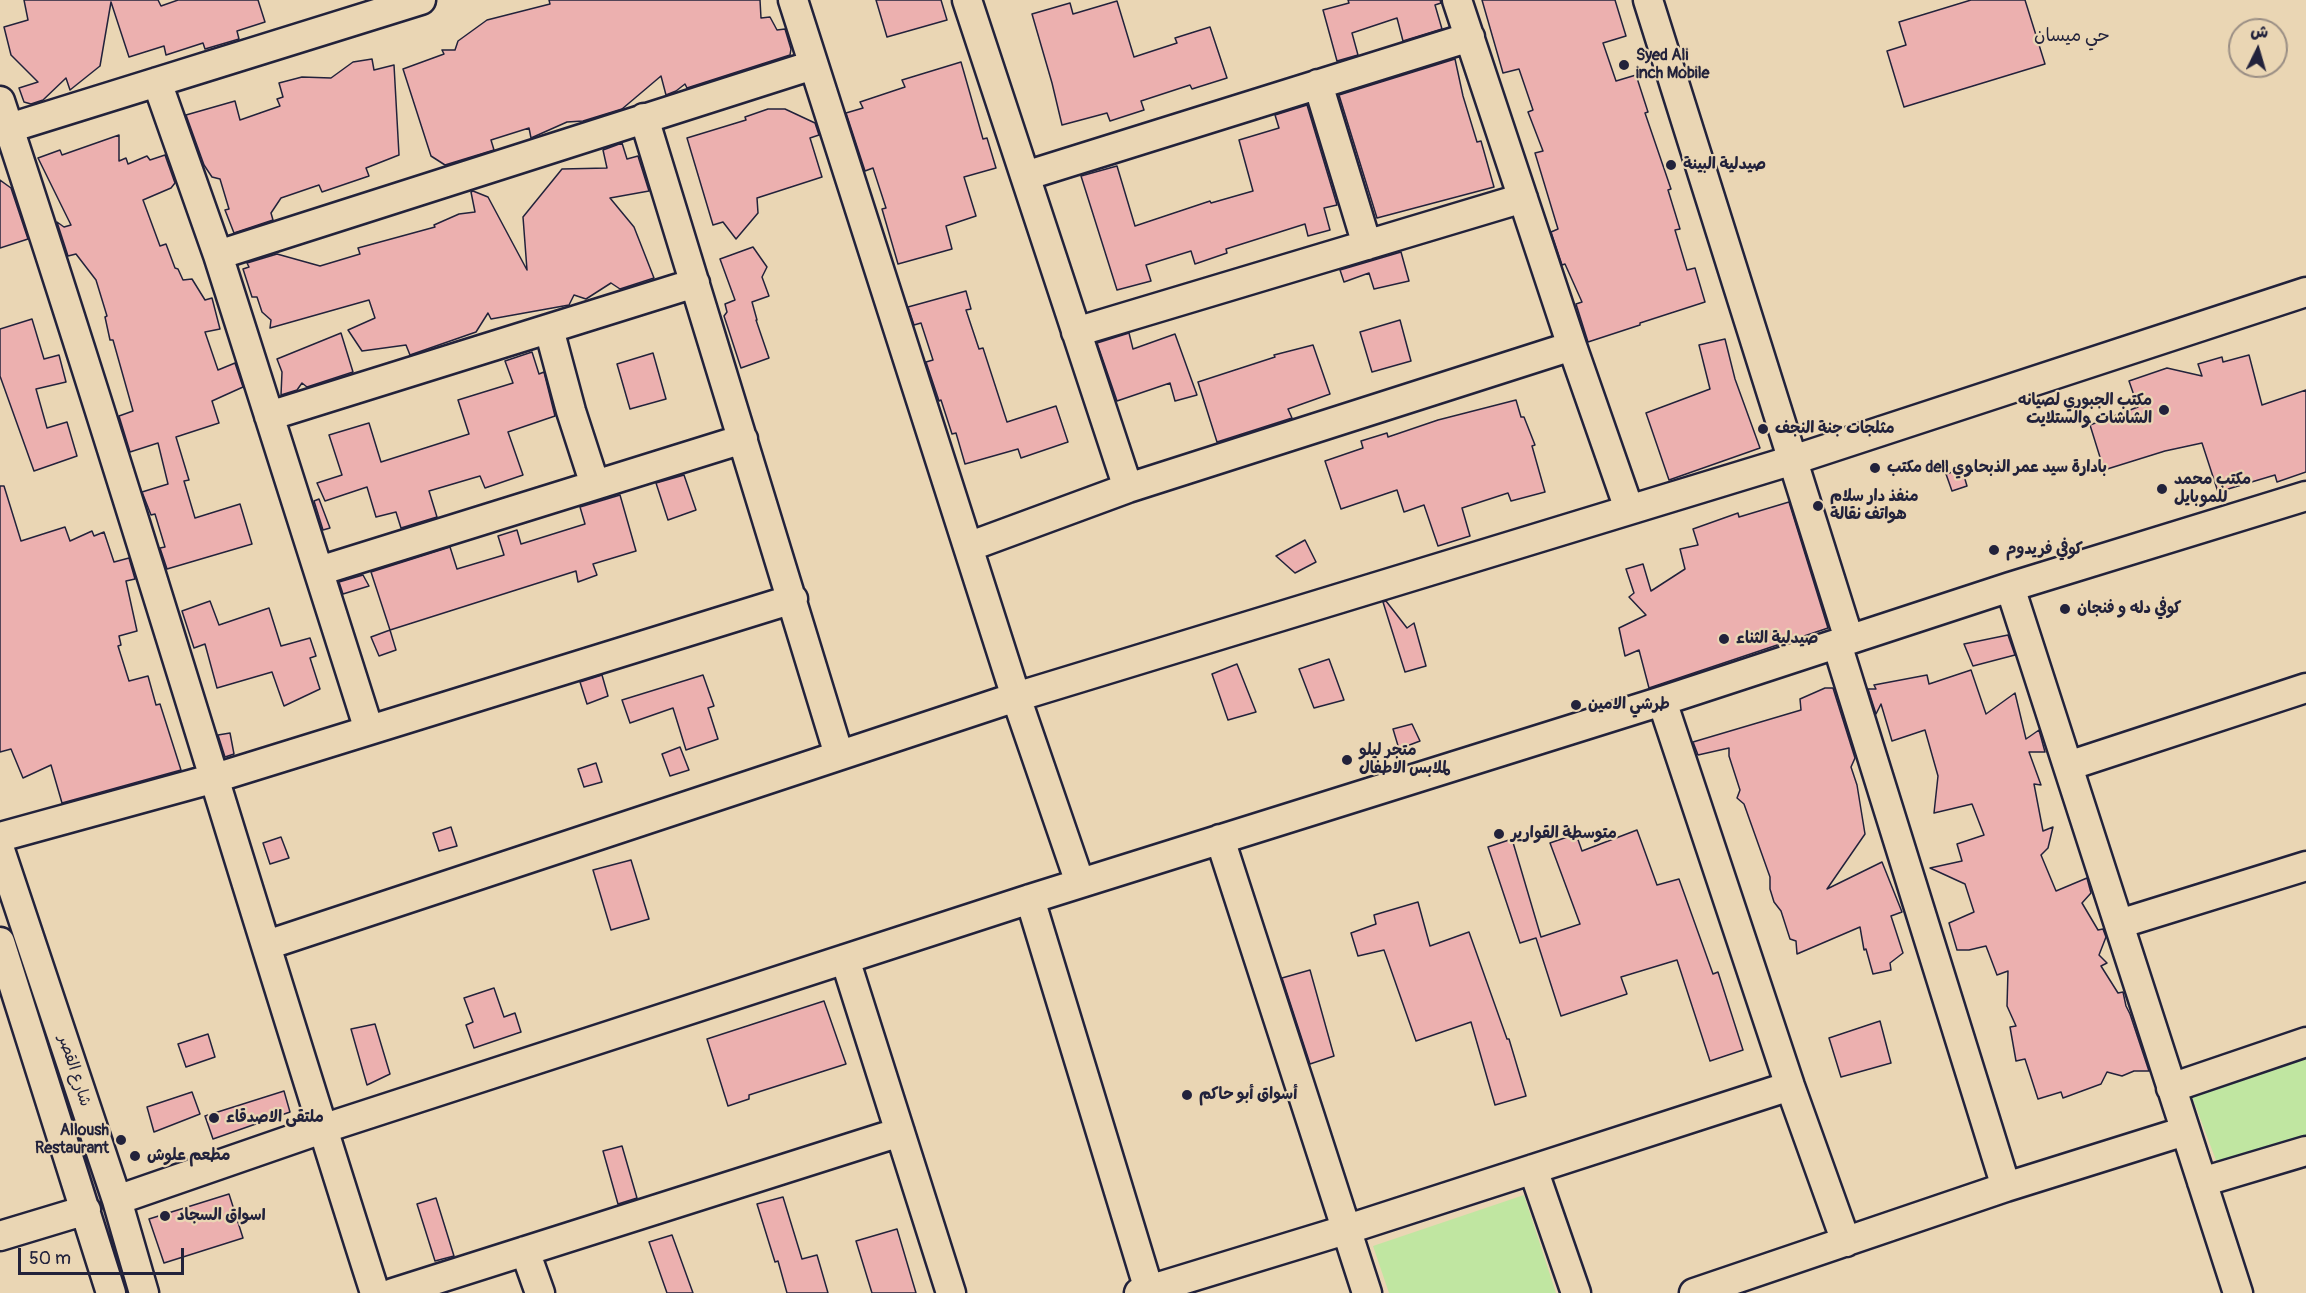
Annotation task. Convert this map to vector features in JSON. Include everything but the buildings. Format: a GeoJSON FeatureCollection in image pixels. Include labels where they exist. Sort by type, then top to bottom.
{"type":"FeatureCollection","features":[{"type":"Feature","properties":{"kind":"street"},"geometry":{"type":"LineString","coordinates":[[4,129],[421,0]]}},
{"type":"Feature","properties":{"kind":"street"},"geometry":{"type":"LineString","coordinates":[[793,0],[1016,698],[1080,883]]}},
{"type":"Feature","properties":{"kind":"street"},"geometry":{"type":"LineString","coordinates":[[1457,0],[1572,346],[1629,509]]}},
{"type":"Feature","properties":{"kind":"street"},"geometry":{"type":"LineString","coordinates":[[1647,0],[1793,460],[1843,642],[2006,1187]]}},
{"type":"Feature","properties":{"kind":"street"},"geometry":{"type":"LineString","coordinates":[[973,2],[1025,176],[1128,488]]}},
{"type":"Feature","properties":{"kind":"street"},"geometry":{"type":"LineString","coordinates":[[1025,176],[1470,37]]}},
{"type":"Feature","properties":{"kind":"street"},"geometry":{"type":"LineString","coordinates":[[218,255],[813,65]]}},
{"type":"Feature","properties":{"kind":"street"},"geometry":{"type":"LineString","coordinates":[[157,82],[218,255],[369,730]]}},
{"type":"Feature","properties":{"kind":"street"},"geometry":{"type":"LineString","coordinates":[[1318,84],[1367,245]]}},
{"type":"Feature","properties":{"kind":"street"},"geometry":{"type":"LineString","coordinates":[[0,101],[4,129],[215,778],[322,1129],[375,1293]]}},
{"type":"Feature","properties":{"kind":"street"},"geometry":{"type":"LineString","coordinates":[[644,118],[839,755]]}},
{"type":"Feature","properties":{"kind":"street"},"geometry":{"type":"LineString","coordinates":[[1076,332],[1523,198]]}},
{"type":"Feature","properties":{"kind":"street"},"geometry":{"type":"LineString","coordinates":[[269,416],[695,283]]}},
{"type":"Feature","properties":{"kind":"street"},"geometry":{"type":"LineString","coordinates":[[267,945],[1016,698],[1793,460],[2306,292]]}},
{"type":"Feature","properties":{"kind":"street"},"geometry":{"type":"LineString","coordinates":[[549,329],[571,411],[595,485]]}},
{"type":"Feature","properties":{"kind":"street"},"geometry":{"type":"LineString","coordinates":[[968,546],[1128,488],[1572,346]]}},
{"type":"Feature","properties":{"kind":"street"},"geometry":{"type":"LineString","coordinates":[[319,572],[743,439]]}},
{"type":"Feature","properties":{"kind":"street"},"geometry":{"type":"LineString","coordinates":[[117,1200],[322,1129],[1030,899],[1662,701],[2010,587],[2306,496]]}},
{"type":"Feature","properties":{"kind":"street"},"geometry":{"type":"LineString","coordinates":[[2010,587],[2202,1182],[2233,1292]]}},
{"type":"Feature","properties":{"kind":"street"},"geometry":{"type":"LineString","coordinates":[[0,837],[215,778],[793,599]]}},
{"type":"Feature","properties":{"kind":"street"},"geometry":{"type":"LineString","coordinates":[[2068,766],[2306,688]]}},
{"type":"Feature","properties":{"kind":"street"},"geometry":{"type":"LineString","coordinates":[[1662,701],[1790,1086],[1846,1242]]}},
{"type":"Feature","properties":{"kind":"street"},"geometry":{"type":"LineString","coordinates":[[1220,839],[1367,1293]]}},
{"type":"Feature","properties":{"kind":"street","name":"شارع القصر"},"geometry":{"type":"LineString","coordinates":[[0,850],[117,1200],[144,1293]]}},
{"type":"Feature","properties":{"kind":"street"},"geometry":{"type":"LineString","coordinates":[[2119,924],[2306,866]]}},
{"type":"Feature","properties":{"kind":"street"},"geometry":{"type":"LineString","coordinates":[[1030,899],[1144,1292],[1345,1230],[1790,1086]]}},
{"type":"Feature","properties":{"kind":"street","name":"شارع القصر"},"geometry":{"type":"LineString","coordinates":[[0,942],[9,1003],[86,1210],[111,1293]]}},
{"type":"Feature","properties":{"kind":"street"},"geometry":{"type":"LineString","coordinates":[[845,959],[951,1293]]}},
{"type":"Feature","properties":{"kind":"street"},"geometry":{"type":"LineString","coordinates":[[2171,1088],[2306,1042]]}},
{"type":"Feature","properties":{"kind":"street"},"geometry":{"type":"LineString","coordinates":[[1694,1293],[1746,1285],[1846,1242],[2006,1187],[2185,1131]]}},
{"type":"Feature","properties":{"kind":"street"},"geometry":{"type":"LineString","coordinates":[[393,1293],[900,1132]]}},
{"type":"Feature","properties":{"kind":"street"},"geometry":{"type":"LineString","coordinates":[[2202,1182],[2306,1151]]}},
{"type":"Feature","properties":{"kind":"street"},"geometry":{"type":"LineString","coordinates":[[1533,1170],[1576,1293]]}},
{"type":"Feature","properties":{"kind":"street"},"geometry":{"type":"LineString","coordinates":[[0,1236],[86,1210]]}},
{"type":"Feature","properties":{"kind":"street"},"geometry":{"type":"LineString","coordinates":[[525,1251],[540,1293]]}},
{"type":"Feature","properties":{"kind":"green space"},"geometry":{"type":"Polygon","coordinates":[[[2306,1059],[2306,1136],[2217,1163],[2191,1094],[2306,1059]]]}},
{"type":"Feature","properties":{"kind":"green space"},"geometry":{"type":"Polygon","coordinates":[[[1524,1195],[1556,1293],[1389,1293],[1373,1246],[1524,1195]]]}},
{"type":"Feature","properties":{"kind":"place","name":"Syed Ali inch Mobile"},"geometry":{"type":"Point","coordinates":[1624,65]}},
{"type":"Feature","properties":{"kind":"place","name":"صيدلية البينة"},"geometry":{"type":"Point","coordinates":[1671,165]}},
{"type":"Feature","properties":{"kind":"place","name":"مكتب الجبوري لصيانه الشاشات والستلايت"},"geometry":{"type":"Point","coordinates":[2164,410]}},
{"type":"Feature","properties":{"kind":"place","name":"مثلجات جنة النجف"},"geometry":{"type":"Point","coordinates":[1763,429]}},
{"type":"Feature","properties":{"kind":"place","name":"مكتب dell بادارة سيد عمر الذبحاوي"},"geometry":{"type":"Point","coordinates":[1875,468]}},
{"type":"Feature","properties":{"kind":"place","name":"مكتب محمد للموبايل"},"geometry":{"type":"Point","coordinates":[2162,489]}},
{"type":"Feature","properties":{"kind":"place","name":"منفذ دار سلام هواتف نقالة"},"geometry":{"type":"Point","coordinates":[1818,506]}},
{"type":"Feature","properties":{"kind":"place","name":"كوفي فريدوم"},"geometry":{"type":"Point","coordinates":[1994,550]}},
{"type":"Feature","properties":{"kind":"place","name":"كوفي دله و فنجان"},"geometry":{"type":"Point","coordinates":[2065,609]}},
{"type":"Feature","properties":{"kind":"place","name":"صيدلية الثناء"},"geometry":{"type":"Point","coordinates":[1724,639]}},
{"type":"Feature","properties":{"kind":"place","name":"طرشي الامين"},"geometry":{"type":"Point","coordinates":[1576,705]}},
{"type":"Feature","properties":{"kind":"place","name":"متجر ليلو لملابس الاطفال"},"geometry":{"type":"Point","coordinates":[1347,760]}},
{"type":"Feature","properties":{"kind":"place","name":"متوسطة القوارير"},"geometry":{"type":"Point","coordinates":[1499,834]}},
{"type":"Feature","properties":{"kind":"place","name":"أسواق أبو حاكم"},"geometry":{"type":"Point","coordinates":[1187,1095]}},
{"type":"Feature","properties":{"kind":"place","name":"ملتقى الاصدقاء"},"geometry":{"type":"Point","coordinates":[214,1118]}},
{"type":"Feature","properties":{"kind":"place","name":"Alloush Restaurant"},"geometry":{"type":"Point","coordinates":[121,1140]}},
{"type":"Feature","properties":{"kind":"place","name":"مطعم علوش"},"geometry":{"type":"Point","coordinates":[135,1156]}},
{"type":"Feature","properties":{"kind":"place","name":"اسواق السجاد"},"geometry":{"type":"Point","coordinates":[165,1216]}},
{"type":"Feature","properties":{"kind":"district","name":"حي ميسان"},"geometry":{"type":"Point","coordinates":[2072,36]}}]}
